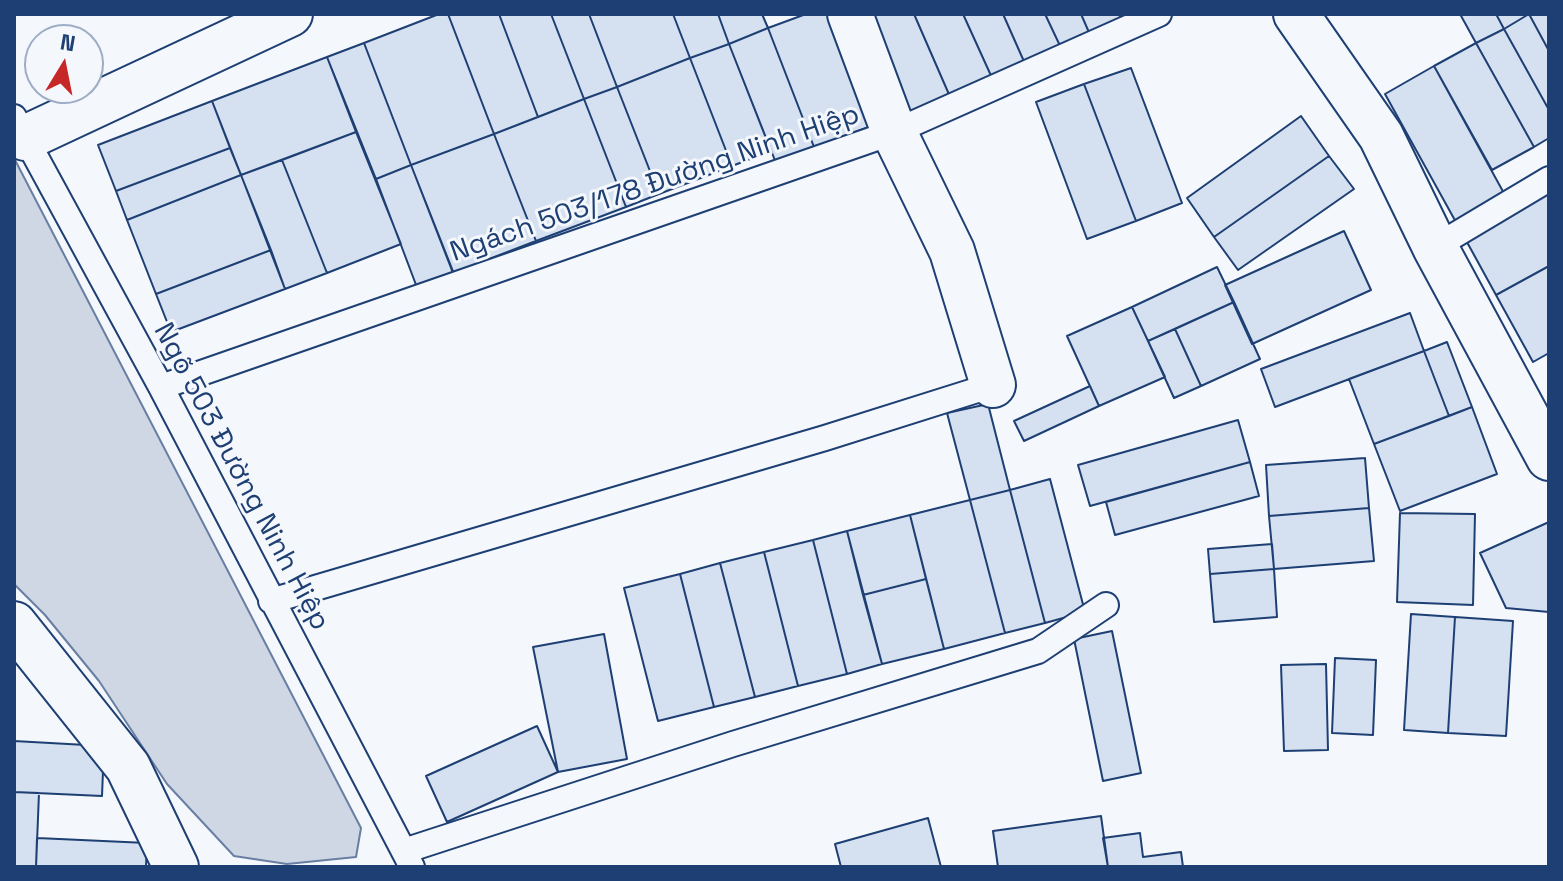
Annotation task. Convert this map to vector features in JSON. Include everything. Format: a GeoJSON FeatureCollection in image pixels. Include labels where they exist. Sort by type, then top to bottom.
{"type":"FeatureCollection","features":[{"type":"Feature","properties":{"kind":"street"},"geometry":{"type":"LineString","coordinates":[[20,127],[290,14]]}},
{"type":"Feature","properties":{"kind":"street"},"geometry":{"type":"LineString","coordinates":[[850,14],[894,132],[952,251],[993,385]]}},
{"type":"Feature","properties":{"kind":"street"},"geometry":{"type":"LineString","coordinates":[[1296,14],[1381,136],[1435,247],[1549,458]]}},
{"type":"Feature","properties":{"kind":"street"},"geometry":{"type":"LineString","coordinates":[[14,624],[128,767],[176,867]]}},
{"type":"Feature","properties":{"kind":"lane","name":"Ngách 503/178 Đường Ninh Hiệp"},"geometry":{"type":"LineString","coordinates":[[161,387],[894,132],[1159,14]]}},
{"type":"Feature","properties":{"kind":"lane","name":"Ngõ 503 Đường Ninh Hiệp"},"geometry":{"type":"LineString","coordinates":[[20,127],[161,387],[408,859]]}},
{"type":"Feature","properties":{"kind":"lane"},"geometry":{"type":"LineString","coordinates":[[1435,247],[1549,179]]}},
{"type":"Feature","properties":{"kind":"lane"},"geometry":{"type":"LineString","coordinates":[[271,601],[993,385]]}},
{"type":"Feature","properties":{"kind":"lane"},"geometry":{"type":"LineString","coordinates":[[408,859],[733,744],[1038,651],[1106,605]]}},
{"type":"Feature","properties":{"kind":"shaded area"},"geometry":{"type":"Polygon","coordinates":[[[14,158],[361,828],[356,857],[287,864],[234,856],[167,784],[99,681],[45,615],[14,584],[14,158]]]}},
{"type":"Feature","properties":{"kind":"building"},"geometry":{"type":"Polygon","coordinates":[[[439,14],[448,14],[494,134],[411,165],[364,43],[439,14]]]}},
{"type":"Feature","properties":{"kind":"building"},"geometry":{"type":"Polygon","coordinates":[[[448,14],[499,14],[538,117],[494,134],[448,14]]]}},
{"type":"Feature","properties":{"kind":"building"},"geometry":{"type":"Polygon","coordinates":[[[499,14],[551,14],[584,99],[538,117],[499,14]]]}},
{"type":"Feature","properties":{"kind":"building"},"geometry":{"type":"Polygon","coordinates":[[[551,14],[589,14],[617,87],[584,99],[551,14]]]}},
{"type":"Feature","properties":{"kind":"building"},"geometry":{"type":"Polygon","coordinates":[[[589,14],[673,14],[690,58],[617,87],[589,14]]]}},
{"type":"Feature","properties":{"kind":"building"},"geometry":{"type":"Polygon","coordinates":[[[673,14],[718,14],[729,44],[690,58],[673,14]]]}},
{"type":"Feature","properties":{"kind":"building"},"geometry":{"type":"Polygon","coordinates":[[[718,14],[762,14],[768,28],[729,44],[718,14]]]}},
{"type":"Feature","properties":{"kind":"building"},"geometry":{"type":"Polygon","coordinates":[[[806,14],[837,14],[880,123],[814,147],[768,28],[806,14]]]}},
{"type":"Feature","properties":{"kind":"building"},"geometry":{"type":"Polygon","coordinates":[[[867,14],[914,14],[951,99],[912,116],[867,14]]]}},
{"type":"Feature","properties":{"kind":"building"},"geometry":{"type":"Polygon","coordinates":[[[914,14],[963,14],[993,80],[951,99],[914,14]]]}},
{"type":"Feature","properties":{"kind":"building"},"geometry":{"type":"Polygon","coordinates":[[[963,14],[1003,14],[1026,66],[993,80],[963,14]]]}},
{"type":"Feature","properties":{"kind":"building"},"geometry":{"type":"Polygon","coordinates":[[[1003,14],[1045,14],[1062,50],[1026,66],[1003,14]]]}},
{"type":"Feature","properties":{"kind":"building"},"geometry":{"type":"Polygon","coordinates":[[[1045,14],[1081,14],[1091,37],[1062,50],[1045,14]]]}},
{"type":"Feature","properties":{"kind":"building"},"geometry":{"type":"Polygon","coordinates":[[[1081,14],[1119,14],[1123,24],[1091,37],[1081,14]]]}},
{"type":"Feature","properties":{"kind":"building"},"geometry":{"type":"Polygon","coordinates":[[[1460,14],[1496,14],[1504,29],[1476,43],[1460,14]]]}},
{"type":"Feature","properties":{"kind":"building"},"geometry":{"type":"Polygon","coordinates":[[[1496,14],[1529,14],[1504,29],[1496,14]]]}},
{"type":"Feature","properties":{"kind":"building"},"geometry":{"type":"Polygon","coordinates":[[[1529,14],[1549,14],[1549,51],[1529,14]]]}},
{"type":"Feature","properties":{"kind":"building"},"geometry":{"type":"Polygon","coordinates":[[[1529,14],[1549,51],[1549,110],[1504,29],[1529,14]]]}},
{"type":"Feature","properties":{"kind":"building"},"geometry":{"type":"Polygon","coordinates":[[[768,28],[814,147],[776,163],[729,44],[768,28]]]}},
{"type":"Feature","properties":{"kind":"building"},"geometry":{"type":"Polygon","coordinates":[[[1504,29],[1549,110],[1549,138],[1534,147],[1476,43],[1504,29]]]}},
{"type":"Feature","properties":{"kind":"building"},"geometry":{"type":"Polygon","coordinates":[[[364,43],[411,165],[376,179],[327,57],[364,43]]]}},
{"type":"Feature","properties":{"kind":"building"},"geometry":{"type":"Polygon","coordinates":[[[1476,43],[1534,147],[1492,170],[1434,66],[1476,43]]]}},
{"type":"Feature","properties":{"kind":"building"},"geometry":{"type":"Polygon","coordinates":[[[729,44],[771,151],[732,166],[690,58],[729,44]]]}},
{"type":"Feature","properties":{"kind":"building"},"geometry":{"type":"Polygon","coordinates":[[[327,57],[356,132],[241,175],[212,101],[327,57]]]}},
{"type":"Feature","properties":{"kind":"building"},"geometry":{"type":"Polygon","coordinates":[[[690,58],[732,166],[659,194],[617,87],[690,58]]]}},
{"type":"Feature","properties":{"kind":"building"},"geometry":{"type":"Polygon","coordinates":[[[1434,66],[1511,206],[1462,233],[1385,94],[1434,66]]]}},
{"type":"Feature","properties":{"kind":"building"},"geometry":{"type":"Polygon","coordinates":[[[1131,68],[1182,203],[1136,221],[1084,84],[1131,68]]]}},
{"type":"Feature","properties":{"kind":"building"},"geometry":{"type":"Polygon","coordinates":[[[1084,84],[1136,221],[1087,239],[1036,102],[1084,84]]]}},
{"type":"Feature","properties":{"kind":"building"},"geometry":{"type":"Polygon","coordinates":[[[617,87],[659,194],[626,207],[584,99],[617,87]]]}},
{"type":"Feature","properties":{"kind":"building"},"geometry":{"type":"Polygon","coordinates":[[[584,99],[626,207],[536,241],[494,134],[584,99]]]}},
{"type":"Feature","properties":{"kind":"building"},"geometry":{"type":"Polygon","coordinates":[[[212,101],[230,148],[116,191],[98,145],[212,101]]]}},
{"type":"Feature","properties":{"kind":"building"},"geometry":{"type":"Polygon","coordinates":[[[1301,116],[1329,156],[1214,237],[1187,198],[1301,116]]]}},
{"type":"Feature","properties":{"kind":"building"},"geometry":{"type":"Polygon","coordinates":[[[356,132],[401,244],[327,273],[282,160],[356,132]]]}},
{"type":"Feature","properties":{"kind":"building"},"geometry":{"type":"Polygon","coordinates":[[[494,134],[536,241],[453,273],[411,165],[494,134]]]}},
{"type":"Feature","properties":{"kind":"building"},"geometry":{"type":"Polygon","coordinates":[[[230,148],[241,175],[127,220],[116,191],[230,148]]]}},
{"type":"Feature","properties":{"kind":"building"},"geometry":{"type":"Polygon","coordinates":[[[1329,156],[1354,189],[1238,270],[1214,237],[1329,156]]]}},
{"type":"Feature","properties":{"kind":"building"},"geometry":{"type":"Polygon","coordinates":[[[282,160],[327,273],[285,289],[241,175],[282,160]]]}},
{"type":"Feature","properties":{"kind":"building"},"geometry":{"type":"Polygon","coordinates":[[[411,165],[458,284],[421,298],[376,179],[411,165]]]}},
{"type":"Feature","properties":{"kind":"building"},"geometry":{"type":"Polygon","coordinates":[[[241,175],[271,250],[156,294],[127,220],[241,175]]]}},
{"type":"Feature","properties":{"kind":"building"},"geometry":{"type":"Polygon","coordinates":[[[1549,185],[1549,266],[1496,295],[1462,233],[1549,185]]]}},
{"type":"Feature","properties":{"kind":"building"},"geometry":{"type":"Polygon","coordinates":[[[1344,231],[1371,290],[1252,344],[1225,285],[1344,231]]]}},
{"type":"Feature","properties":{"kind":"building"},"geometry":{"type":"Polygon","coordinates":[[[271,250],[285,289],[171,332],[156,294],[271,250]]]}},
{"type":"Feature","properties":{"kind":"building"},"geometry":{"type":"Polygon","coordinates":[[[1549,266],[1549,353],[1533,362],[1496,295],[1549,266]]]}},
{"type":"Feature","properties":{"kind":"building"},"geometry":{"type":"Polygon","coordinates":[[[1217,267],[1234,302],[1148,341],[1132,307],[1217,267]]]}},
{"type":"Feature","properties":{"kind":"building"},"geometry":{"type":"Polygon","coordinates":[[[1234,302],[1260,359],[1201,386],[1175,329],[1234,302]]]}},
{"type":"Feature","properties":{"kind":"building"},"geometry":{"type":"Polygon","coordinates":[[[1132,307],[1165,377],[1099,406],[1067,336],[1132,307]]]}},
{"type":"Feature","properties":{"kind":"building"},"geometry":{"type":"Polygon","coordinates":[[[1410,313],[1424,351],[1275,407],[1261,369],[1410,313]]]}},
{"type":"Feature","properties":{"kind":"building"},"geometry":{"type":"Polygon","coordinates":[[[1175,329],[1201,386],[1174,398],[1148,341],[1175,329]]]}},
{"type":"Feature","properties":{"kind":"building"},"geometry":{"type":"Polygon","coordinates":[[[1447,342],[1472,407],[1449,416],[1424,351],[1447,342]]]}},
{"type":"Feature","properties":{"kind":"building"},"geometry":{"type":"Polygon","coordinates":[[[1424,351],[1449,416],[1374,444],[1349,379],[1424,351]]]}},
{"type":"Feature","properties":{"kind":"building"},"geometry":{"type":"Polygon","coordinates":[[[1090,386],[1099,406],[1024,441],[1014,421],[1090,386]]]}},
{"type":"Feature","properties":{"kind":"building"},"geometry":{"type":"Polygon","coordinates":[[[988,404],[1010,490],[970,500],[947,413],[988,404]]]}},
{"type":"Feature","properties":{"kind":"building"},"geometry":{"type":"Polygon","coordinates":[[[1472,407],[1497,474],[1400,511],[1374,444],[1472,407]]]}},
{"type":"Feature","properties":{"kind":"building"},"geometry":{"type":"Polygon","coordinates":[[[1238,420],[1250,462],[1090,506],[1078,465],[1238,420]]]}},
{"type":"Feature","properties":{"kind":"building"},"geometry":{"type":"Polygon","coordinates":[[[1365,458],[1369,508],[1269,516],[1266,465],[1365,458]]]}},
{"type":"Feature","properties":{"kind":"building"},"geometry":{"type":"Polygon","coordinates":[[[1250,462],[1259,496],[1115,535],[1106,502],[1250,462]]]}},
{"type":"Feature","properties":{"kind":"building"},"geometry":{"type":"Polygon","coordinates":[[[1050,479],[1085,612],[1045,623],[1010,490],[1050,479]]]}},
{"type":"Feature","properties":{"kind":"building"},"geometry":{"type":"Polygon","coordinates":[[[1010,490],[1045,623],[1005,633],[970,500],[1010,490]]]}},
{"type":"Feature","properties":{"kind":"building"},"geometry":{"type":"Polygon","coordinates":[[[970,500],[1005,633],[944,649],[910,515],[970,500]]]}},
{"type":"Feature","properties":{"kind":"building"},"geometry":{"type":"Polygon","coordinates":[[[1369,508],[1374,561],[1274,569],[1269,516],[1369,508]]]}},
{"type":"Feature","properties":{"kind":"building"},"geometry":{"type":"Polygon","coordinates":[[[1400,513],[1475,514],[1473,605],[1397,602],[1400,513]]]}},
{"type":"Feature","properties":{"kind":"building"},"geometry":{"type":"Polygon","coordinates":[[[910,515],[926,579],[863,595],[847,531],[910,515]]]}},
{"type":"Feature","properties":{"kind":"building"},"geometry":{"type":"Polygon","coordinates":[[[1549,522],[1549,612],[1506,608],[1480,553],[1549,522]]]}},
{"type":"Feature","properties":{"kind":"building"},"geometry":{"type":"Polygon","coordinates":[[[847,531],[882,664],[847,674],[813,540],[847,531]]]}},
{"type":"Feature","properties":{"kind":"building"},"geometry":{"type":"Polygon","coordinates":[[[813,540],[847,674],[798,686],[764,552],[813,540]]]}},
{"type":"Feature","properties":{"kind":"building"},"geometry":{"type":"Polygon","coordinates":[[[1272,544],[1274,569],[1210,574],[1208,549],[1272,544]]]}},
{"type":"Feature","properties":{"kind":"building"},"geometry":{"type":"Polygon","coordinates":[[[764,552],[798,686],[755,697],[720,563],[764,552]]]}},
{"type":"Feature","properties":{"kind":"building"},"geometry":{"type":"Polygon","coordinates":[[[720,563],[755,697],[714,707],[680,574],[720,563]]]}},
{"type":"Feature","properties":{"kind":"building"},"geometry":{"type":"Polygon","coordinates":[[[1274,569],[1277,617],[1214,622],[1210,574],[1274,569]]]}},
{"type":"Feature","properties":{"kind":"building"},"geometry":{"type":"Polygon","coordinates":[[[680,574],[714,707],[658,721],[624,588],[680,574]]]}},
{"type":"Feature","properties":{"kind":"building"},"geometry":{"type":"Polygon","coordinates":[[[926,579],[944,649],[882,664],[863,595],[926,579]]]}},
{"type":"Feature","properties":{"kind":"building"},"geometry":{"type":"Polygon","coordinates":[[[1411,614],[1455,617],[1448,733],[1404,730],[1411,614]]]}},
{"type":"Feature","properties":{"kind":"building"},"geometry":{"type":"Polygon","coordinates":[[[1455,617],[1513,621],[1506,736],[1448,733],[1455,617]]]}},
{"type":"Feature","properties":{"kind":"building"},"geometry":{"type":"Polygon","coordinates":[[[1112,631],[1141,773],[1103,781],[1074,639],[1112,631]]]}},
{"type":"Feature","properties":{"kind":"building"},"geometry":{"type":"Polygon","coordinates":[[[604,634],[627,759],[558,772],[533,647],[604,634]]]}},
{"type":"Feature","properties":{"kind":"building"},"geometry":{"type":"Polygon","coordinates":[[[1335,658],[1376,660],[1373,735],[1332,733],[1335,658]]]}},
{"type":"Feature","properties":{"kind":"building"},"geometry":{"type":"Polygon","coordinates":[[[1326,664],[1328,750],[1284,751],[1281,665],[1326,664]]]}},
{"type":"Feature","properties":{"kind":"building"},"geometry":{"type":"Polygon","coordinates":[[[537,726],[558,772],[447,822],[426,776],[537,726]]]}},
{"type":"Feature","properties":{"kind":"building"},"geometry":{"type":"Polygon","coordinates":[[[14,741],[104,746],[102,796],[14,792],[14,741]]]}},
{"type":"Feature","properties":{"kind":"building"},"geometry":{"type":"Polygon","coordinates":[[[14,792],[39,793],[36,867],[14,867],[14,792]]]}},
{"type":"Feature","properties":{"kind":"building"},"geometry":{"type":"Polygon","coordinates":[[[1101,816],[1108,867],[998,867],[993,831],[1101,816]]]}},
{"type":"Feature","properties":{"kind":"building"},"geometry":{"type":"Polygon","coordinates":[[[928,818],[941,867],[841,867],[835,844],[928,818]]]}},
{"type":"Feature","properties":{"kind":"building"},"geometry":{"type":"Polygon","coordinates":[[[1140,833],[1143,857],[1181,852],[1183,867],[1108,867],[1103,838],[1140,833]]]}},
{"type":"Feature","properties":{"kind":"building"},"geometry":{"type":"Polygon","coordinates":[[[37,838],[147,843],[146,867],[36,867],[37,838]]]}}]}
